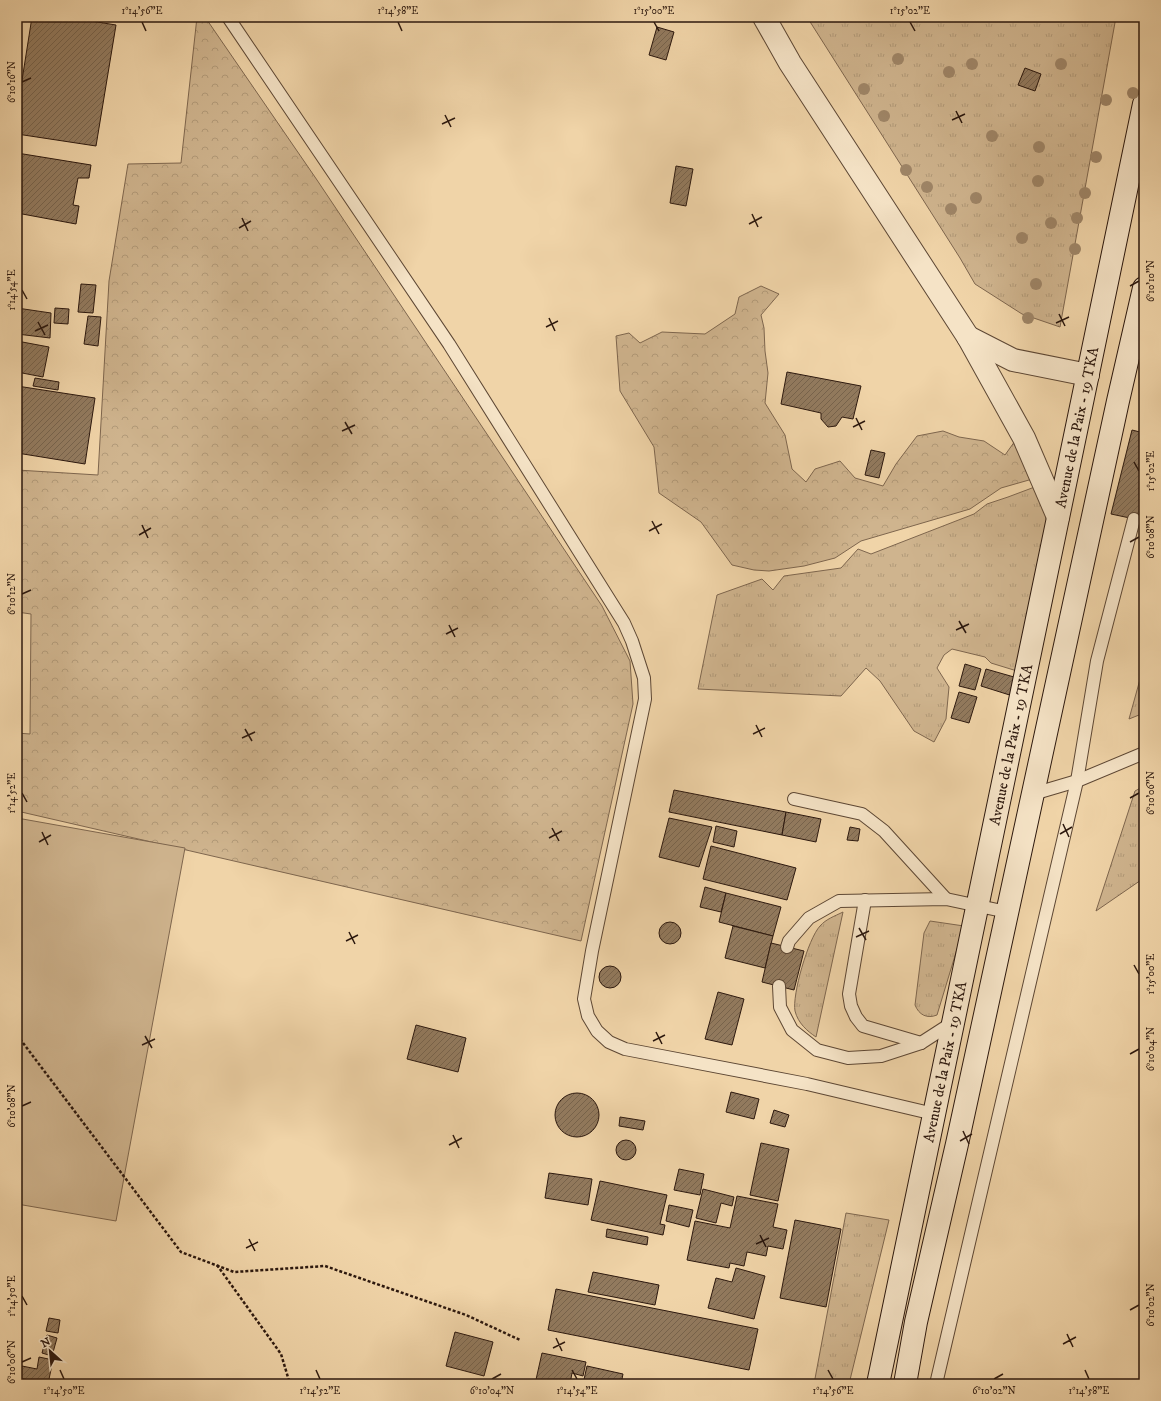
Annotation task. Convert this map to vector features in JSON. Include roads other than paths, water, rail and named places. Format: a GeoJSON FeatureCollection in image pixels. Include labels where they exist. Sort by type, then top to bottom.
{"type":"FeatureCollection","features":[{"type":"Feature","properties":{"kind":"main road"},"geometry":{"type":"LineString","coordinates":[[764,17],[790,63],[968,337],[1024,438],[1058,517]]}},
{"type":"Feature","properties":{"kind":"main road","name":"Avenue de la Paix - 19 TKA"},"geometry":{"type":"LineString","coordinates":[[878,1384],[1144,104]]}},
{"type":"Feature","properties":{"kind":"main road"},"geometry":{"type":"LineString","coordinates":[[905,1384],[916,1322],[957,1144],[1144,288]]}},
{"type":"Feature","properties":{"kind":"main road"},"geometry":{"type":"LineString","coordinates":[[968,337],[1013,360],[1088,375]]}},
{"type":"Feature","properties":{"kind":"lane"},"geometry":{"type":"LineString","coordinates":[[228,17],[450,344],[624,623],[632,641],[644,678],[645,699],[592,951],[584,1000],[588,1016],[596,1031],[609,1042],[625,1049],[807,1084],[934,1114]]}},
{"type":"Feature","properties":{"kind":"lane"},"geometry":{"type":"LineString","coordinates":[[936,1384],[1076,780],[1097,661],[1134,519]]}},
{"type":"Feature","properties":{"kind":"lane"},"geometry":{"type":"LineString","coordinates":[[1033,794],[1076,780],[1144,753]]}},
{"type":"Feature","properties":{"kind":"lane"},"geometry":{"type":"LineString","coordinates":[[794,799],[862,814],[884,831],[946,899]]}},
{"type":"Feature","properties":{"kind":"lane"},"geometry":{"type":"LineString","coordinates":[[787,947],[789,942],[808,918],[839,901],[946,899],[1007,912]]}},
{"type":"Feature","properties":{"kind":"lane"},"geometry":{"type":"LineString","coordinates":[[865,900],[849,994],[851,1006],[856,1017],[864,1026],[921,1043]]}},
{"type":"Feature","properties":{"kind":"lane"},"geometry":{"type":"LineString","coordinates":[[779,986],[780,1007],[792,1030],[817,1050],[848,1058],[881,1056],[921,1043],[952,1023]]}}]}
